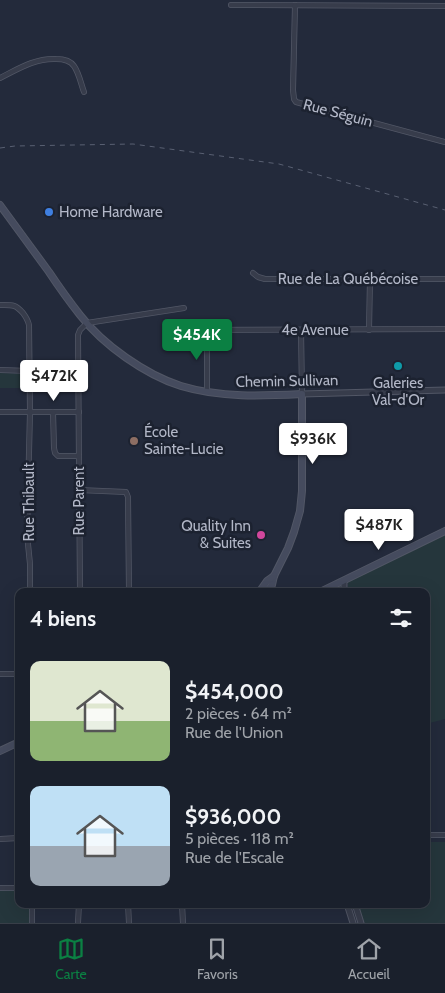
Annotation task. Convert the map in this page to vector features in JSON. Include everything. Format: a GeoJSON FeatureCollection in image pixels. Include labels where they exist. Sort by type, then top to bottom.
{"type":"FeatureCollection","features":[{"type":"Feature","properties":{"kind":"main road","name":"Chemin Sullivan"},"geometry":{"type":"LineString","coordinates":[[0,205],[80,316],[118,351],[151,373],[180,386],[206,392],[241,395],[302,394]]}},
{"type":"Feature","properties":{"kind":"main road"},"geometry":{"type":"LineString","coordinates":[[270,588],[288,548],[300,511],[302,491],[302,394]]}},
{"type":"Feature","properties":{"kind":"main road"},"geometry":{"type":"LineString","coordinates":[[328,588],[445,531]]}},
{"type":"Feature","properties":{"kind":"main road"},"geometry":{"type":"LineString","coordinates":[[262,588],[274,576]]}},
{"type":"Feature","properties":{"kind":"main road"},"geometry":{"type":"LineString","coordinates":[[0,751],[15,744]]}},
{"type":"Feature","properties":{"kind":"street"},"geometry":{"type":"LineString","coordinates":[[231,5],[445,6]]}},
{"type":"Feature","properties":{"kind":"street","name":"Rue Séguin"},"geometry":{"type":"LineString","coordinates":[[295,6],[293,90],[296,102],[444,142]]}},
{"type":"Feature","properties":{"kind":"street"},"geometry":{"type":"LineString","coordinates":[[0,78],[38,60],[62,59],[70,62],[75,67],[84,92]]}},
{"type":"Feature","properties":{"kind":"street"},"geometry":{"type":"LineString","coordinates":[[444,142],[445,135]]}},
{"type":"Feature","properties":{"kind":"street","name":"Rue de La Québécoise"},"geometry":{"type":"LineString","coordinates":[[252,273],[265,279],[445,278]]}},
{"type":"Feature","properties":{"kind":"street"},"geometry":{"type":"LineString","coordinates":[[369,330],[370,279]]}},
{"type":"Feature","properties":{"kind":"street","name":"Rue Thibault"},"geometry":{"type":"LineString","coordinates":[[0,306],[14,305],[18,307],[28,320],[29,325],[28,534],[30,588]]}},
{"type":"Feature","properties":{"kind":"street"},"geometry":{"type":"LineString","coordinates":[[87,323],[184,308]]}},
{"type":"Feature","properties":{"kind":"street","name":"Rue Parent"},"geometry":{"type":"LineString","coordinates":[[80,588],[78,335],[87,323]]}},
{"type":"Feature","properties":{"kind":"street","name":"4e Avenue"},"geometry":{"type":"LineString","coordinates":[[184,330],[445,329]]}},
{"type":"Feature","properties":{"kind":"street"},"geometry":{"type":"LineString","coordinates":[[206,392],[208,330]]}},
{"type":"Feature","properties":{"kind":"street"},"geometry":{"type":"LineString","coordinates":[[301,330],[302,394]]}},
{"type":"Feature","properties":{"kind":"street"},"geometry":{"type":"LineString","coordinates":[[0,370],[29,370]]}},
{"type":"Feature","properties":{"kind":"street","name":"Chemin Sullivan"},"geometry":{"type":"LineString","coordinates":[[302,394],[445,390]]}},
{"type":"Feature","properties":{"kind":"street"},"geometry":{"type":"LineString","coordinates":[[0,412],[79,412]]}},
{"type":"Feature","properties":{"kind":"street"},"geometry":{"type":"LineString","coordinates":[[53,412],[55,453],[58,456],[79,456]]}},
{"type":"Feature","properties":{"kind":"street"},"geometry":{"type":"LineString","coordinates":[[79,490],[126,492],[128,497],[129,588]]}},
{"type":"Feature","properties":{"kind":"street"},"geometry":{"type":"LineString","coordinates":[[344,580],[344,588]]}},
{"type":"Feature","properties":{"kind":"street"},"geometry":{"type":"LineString","coordinates":[[0,674],[15,674]]}},
{"type":"Feature","properties":{"kind":"street"},"geometry":{"type":"LineString","coordinates":[[430,835],[445,835]]}},
{"type":"Feature","properties":{"kind":"street"},"geometry":{"type":"LineString","coordinates":[[0,839],[15,838]]}},
{"type":"Feature","properties":{"kind":"street"},"geometry":{"type":"LineString","coordinates":[[0,888],[15,888]]}},
{"type":"Feature","properties":{"kind":"street"},"geometry":{"type":"LineString","coordinates":[[32,908],[32,923]]}},
{"type":"Feature","properties":{"kind":"street"},"geometry":{"type":"LineString","coordinates":[[78,923],[79,908]]}},
{"type":"Feature","properties":{"kind":"street"},"geometry":{"type":"LineString","coordinates":[[128,908],[128,923]]}},
{"type":"Feature","properties":{"kind":"street"},"geometry":{"type":"LineString","coordinates":[[182,908],[183,923]]}},
{"type":"Feature","properties":{"kind":"street"},"geometry":{"type":"LineString","coordinates":[[349,908],[353,923]]}},
{"type":"Feature","properties":{"kind":"street"},"geometry":{"type":"LineString","coordinates":[[356,908],[361,923]]}},
{"type":"Feature","properties":{"kind":"shaded area"},"geometry":{"type":"Polygon","coordinates":[[[0,373],[23,374],[26,377],[26,388],[0,388],[0,373]]]}},
{"type":"Feature","properties":{"kind":"shaded area"},"geometry":{"type":"Polygon","coordinates":[[[445,535],[445,719],[430,723],[430,588],[348,588],[348,582],[445,535]]]}},
{"type":"Feature","properties":{"kind":"shaded area"},"geometry":{"type":"Polygon","coordinates":[[[430,842],[445,842],[445,923],[365,923],[358,908],[430,908],[430,842]]]}},
{"type":"Feature","properties":{"kind":"shaded area"},"geometry":{"type":"Polygon","coordinates":[[[0,888],[15,888],[15,908],[32,908],[32,923],[0,923],[0,888]]]}},
{"type":"Feature","properties":{"kind":"railway"},"geometry":{"type":"LineString","coordinates":[[0,148],[15,146],[133,144],[279,164],[445,210]]}},
{"type":"Feature","properties":{"kind":"place","name":"Home Hardware"},"geometry":{"type":"Point","coordinates":[49,212]}},
{"type":"Feature","properties":{"kind":"place","name":"Galeries Val-d'Or"},"geometry":{"type":"Point","coordinates":[398,366]}},
{"type":"Feature","properties":{"kind":"place","name":"École Sainte-Lucie"},"geometry":{"type":"Point","coordinates":[134,441]}},
{"type":"Feature","properties":{"kind":"place","name":"Quality Inn & Suites"},"geometry":{"type":"Point","coordinates":[261,535]}}]}
